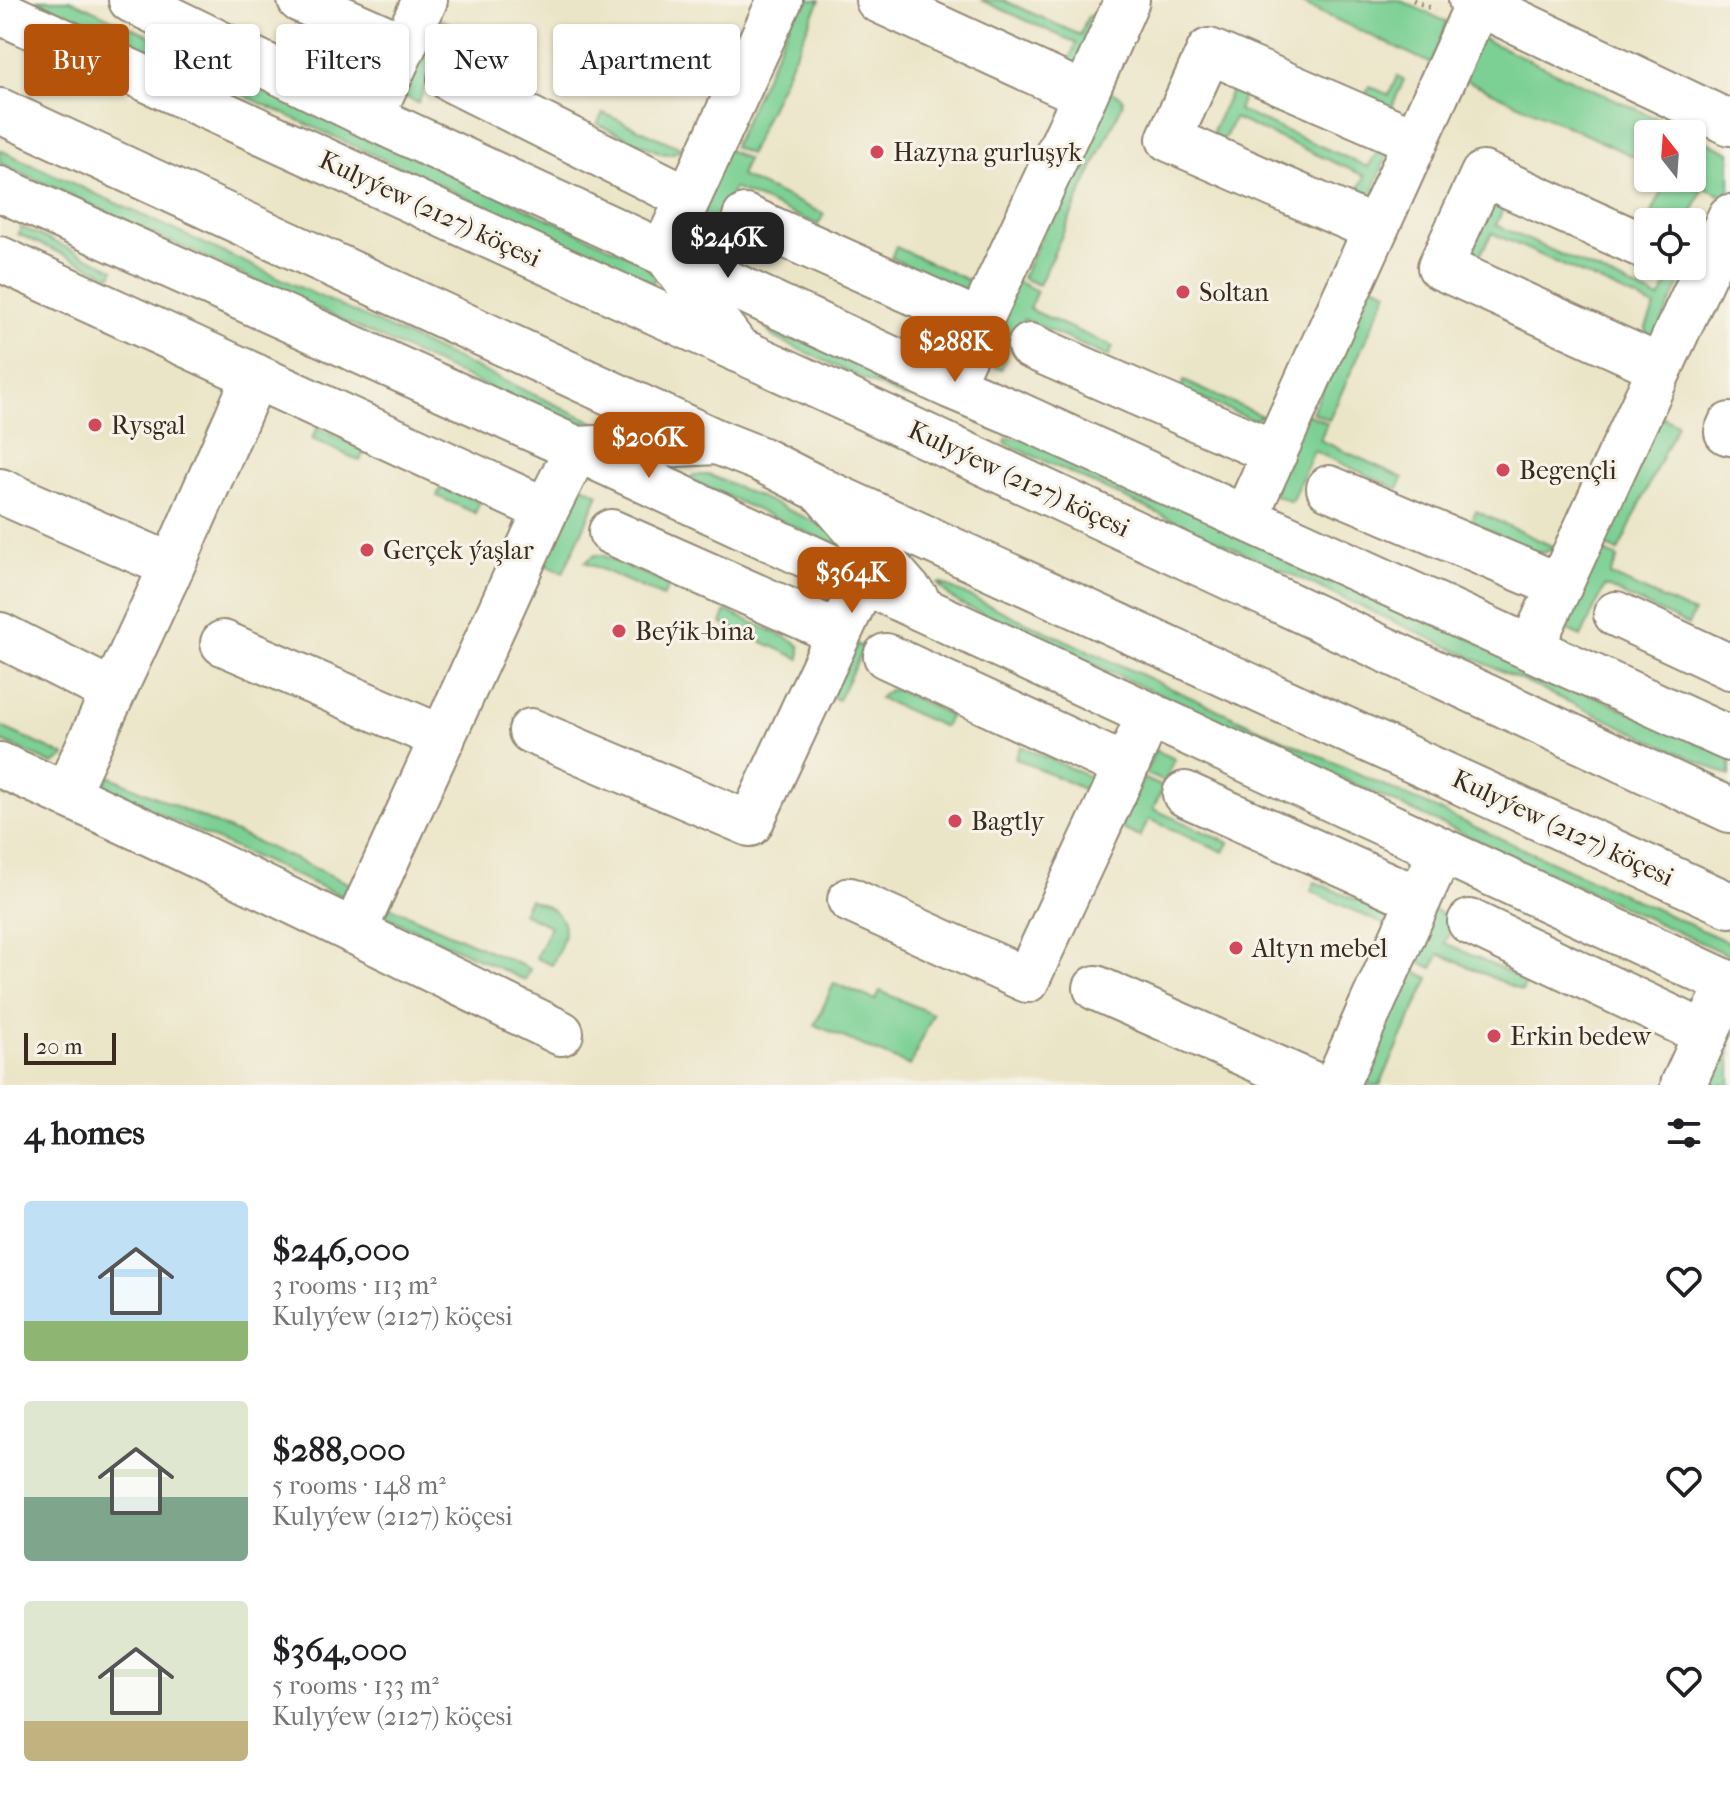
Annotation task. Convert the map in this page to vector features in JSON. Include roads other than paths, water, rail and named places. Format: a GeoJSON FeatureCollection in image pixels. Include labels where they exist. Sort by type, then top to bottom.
{"type":"FeatureCollection","features":[{"type":"Feature","properties":{"kind":"main road"},"geometry":{"type":"LineString","coordinates":[[131,0],[371,117],[950,386],[1730,739]]}},
{"type":"Feature","properties":{"kind":"main road"},"geometry":{"type":"LineString","coordinates":[[300,0],[354,24]]}},
{"type":"Feature","properties":{"kind":"main road"},"geometry":{"type":"LineString","coordinates":[[409,35],[425,0]]}},
{"type":"Feature","properties":{"kind":"main road"},"geometry":{"type":"LineString","coordinates":[[664,251],[780,0]]}},
{"type":"Feature","properties":{"kind":"main road"},"geometry":{"type":"LineString","coordinates":[[878,0],[1085,95]]}},
{"type":"Feature","properties":{"kind":"main road"},"geometry":{"type":"LineString","coordinates":[[1245,518],[1416,141],[1475,2],[1730,123]]}},
{"type":"Feature","properties":{"kind":"main road"},"geometry":{"type":"LineString","coordinates":[[950,386],[1085,95],[1113,5]]}},
{"type":"Feature","properties":{"kind":"main road","name":"Kulyýew (2127) köçesi"},"geometry":{"type":"LineString","coordinates":[[0,12],[896,422],[1730,810]]}},
{"type":"Feature","properties":{"kind":"main road"},"geometry":{"type":"LineString","coordinates":[[1375,229],[1169,139],[1209,51],[1416,141]]}},
{"type":"Feature","properties":{"kind":"main road"},"geometry":{"type":"LineString","coordinates":[[371,117],[381,96]]}},
{"type":"Feature","properties":{"kind":"main road"},"geometry":{"type":"LineString","coordinates":[[484,96],[688,198]]}},
{"type":"Feature","properties":{"kind":"main road","name":"Kulyýew (2127) köçesi"},"geometry":{"type":"LineString","coordinates":[[0,111],[1730,905]]}},
{"type":"Feature","properties":{"kind":"main road"},"geometry":{"type":"LineString","coordinates":[[1634,242],[1483,174],[1440,267],[1660,367]]}},
{"type":"Feature","properties":{"kind":"main road"},"geometry":{"type":"LineString","coordinates":[[0,189],[577,449],[1729,983],[1683,1085]]}},
{"type":"Feature","properties":{"kind":"main road"},"geometry":{"type":"LineString","coordinates":[[745,217],[980,322]]}},
{"type":"Feature","properties":{"kind":"main road"},"geometry":{"type":"LineString","coordinates":[[1706,253],[1730,217]]}},
{"type":"Feature","properties":{"kind":"main road"},"geometry":{"type":"LineString","coordinates":[[664,251],[738,350]]}},
{"type":"Feature","properties":{"kind":"main road"},"geometry":{"type":"LineString","coordinates":[[1,261],[546,510]]}},
{"type":"Feature","properties":{"kind":"main road"},"geometry":{"type":"LineString","coordinates":[[1531,648],[1660,367],[1691,280]]}},
{"type":"Feature","properties":{"kind":"main road"},"geometry":{"type":"LineString","coordinates":[[1030,346],[1275,453]]}},
{"type":"Feature","properties":{"kind":"main road"},"geometry":{"type":"LineString","coordinates":[[66,794],[172,566],[255,376]]}},
{"type":"Feature","properties":{"kind":"main road"},"geometry":{"type":"LineString","coordinates":[[896,422],[1019,415]]}},
{"type":"Feature","properties":{"kind":"main road"},"geometry":{"type":"LineString","coordinates":[[1730,425],[1727,432],[1730,433]]}},
{"type":"Feature","properties":{"kind":"main road"},"geometry":{"type":"LineString","coordinates":[[577,449],[717,442]]}},
{"type":"Feature","properties":{"kind":"main road"},"geometry":{"type":"LineString","coordinates":[[354,932],[546,510],[577,449]]}},
{"type":"Feature","properties":{"kind":"main road"},"geometry":{"type":"LineString","coordinates":[[1329,488],[1560,586]]}},
{"type":"Feature","properties":{"kind":"main road"},"geometry":{"type":"LineString","coordinates":[[821,490],[926,610]]}},
{"type":"Feature","properties":{"kind":"main road"},"geometry":{"type":"LineString","coordinates":[[0,491],[172,566]]}},
{"type":"Feature","properties":{"kind":"main road"},"geometry":{"type":"LineString","coordinates":[[611,532],[839,633]]}},
{"type":"Feature","properties":{"kind":"main road"},"geometry":{"type":"LineString","coordinates":[[531,731],[750,824],[863,582]]}},
{"type":"Feature","properties":{"kind":"main road"},"geometry":{"type":"LineString","coordinates":[[1616,614],[1730,667]]}},
{"type":"Feature","properties":{"kind":"main road"},"geometry":{"type":"LineString","coordinates":[[0,635],[113,692]]}},
{"type":"Feature","properties":{"kind":"main road"},"geometry":{"type":"LineString","coordinates":[[223,643],[443,738]]}},
{"type":"Feature","properties":{"kind":"main road"},"geometry":{"type":"LineString","coordinates":[[886,656],[1126,767]]}},
{"type":"Feature","properties":{"kind":"main road"},"geometry":{"type":"LineString","coordinates":[[850,900],[1027,980],[1149,715]]}},
{"type":"Feature","properties":{"kind":"main road"},"geometry":{"type":"LineString","coordinates":[[0,765],[561,1033]]}},
{"type":"Feature","properties":{"kind":"main road"},"geometry":{"type":"LineString","coordinates":[[1185,794],[1419,899]]}},
{"type":"Feature","properties":{"kind":"main road"},"geometry":{"type":"LineString","coordinates":[[1336,1085],[1441,850]]}},
{"type":"Feature","properties":{"kind":"main road"},"geometry":{"type":"LineString","coordinates":[[1470,922],[1706,1034]]}},
{"type":"Feature","properties":{"kind":"main road"},"geometry":{"type":"LineString","coordinates":[[1096,988],[1315,1085]]}},
{"type":"Feature","properties":{"kind":"place","name":"Hazyna gurluşyk"},"geometry":{"type":"Point","coordinates":[877,152]}},
{"type":"Feature","properties":{"kind":"place","name":"Soltan"},"geometry":{"type":"Point","coordinates":[1183,292]}},
{"type":"Feature","properties":{"kind":"place","name":"Rysgal"},"geometry":{"type":"Point","coordinates":[95,425]}},
{"type":"Feature","properties":{"kind":"place","name":"Begençli"},"geometry":{"type":"Point","coordinates":[1503,470]}},
{"type":"Feature","properties":{"kind":"place","name":"Gerçek ýaşlar"},"geometry":{"type":"Point","coordinates":[367,550]}},
{"type":"Feature","properties":{"kind":"place","name":"Beýik-bina"},"geometry":{"type":"Point","coordinates":[619,631]}},
{"type":"Feature","properties":{"kind":"place","name":"Bagtly"},"geometry":{"type":"Point","coordinates":[955,821]}},
{"type":"Feature","properties":{"kind":"place","name":"Altyn mebel"},"geometry":{"type":"Point","coordinates":[1236,948]}},
{"type":"Feature","properties":{"kind":"place","name":"Erkin bedew"},"geometry":{"type":"Point","coordinates":[1494,1036]}}]}
